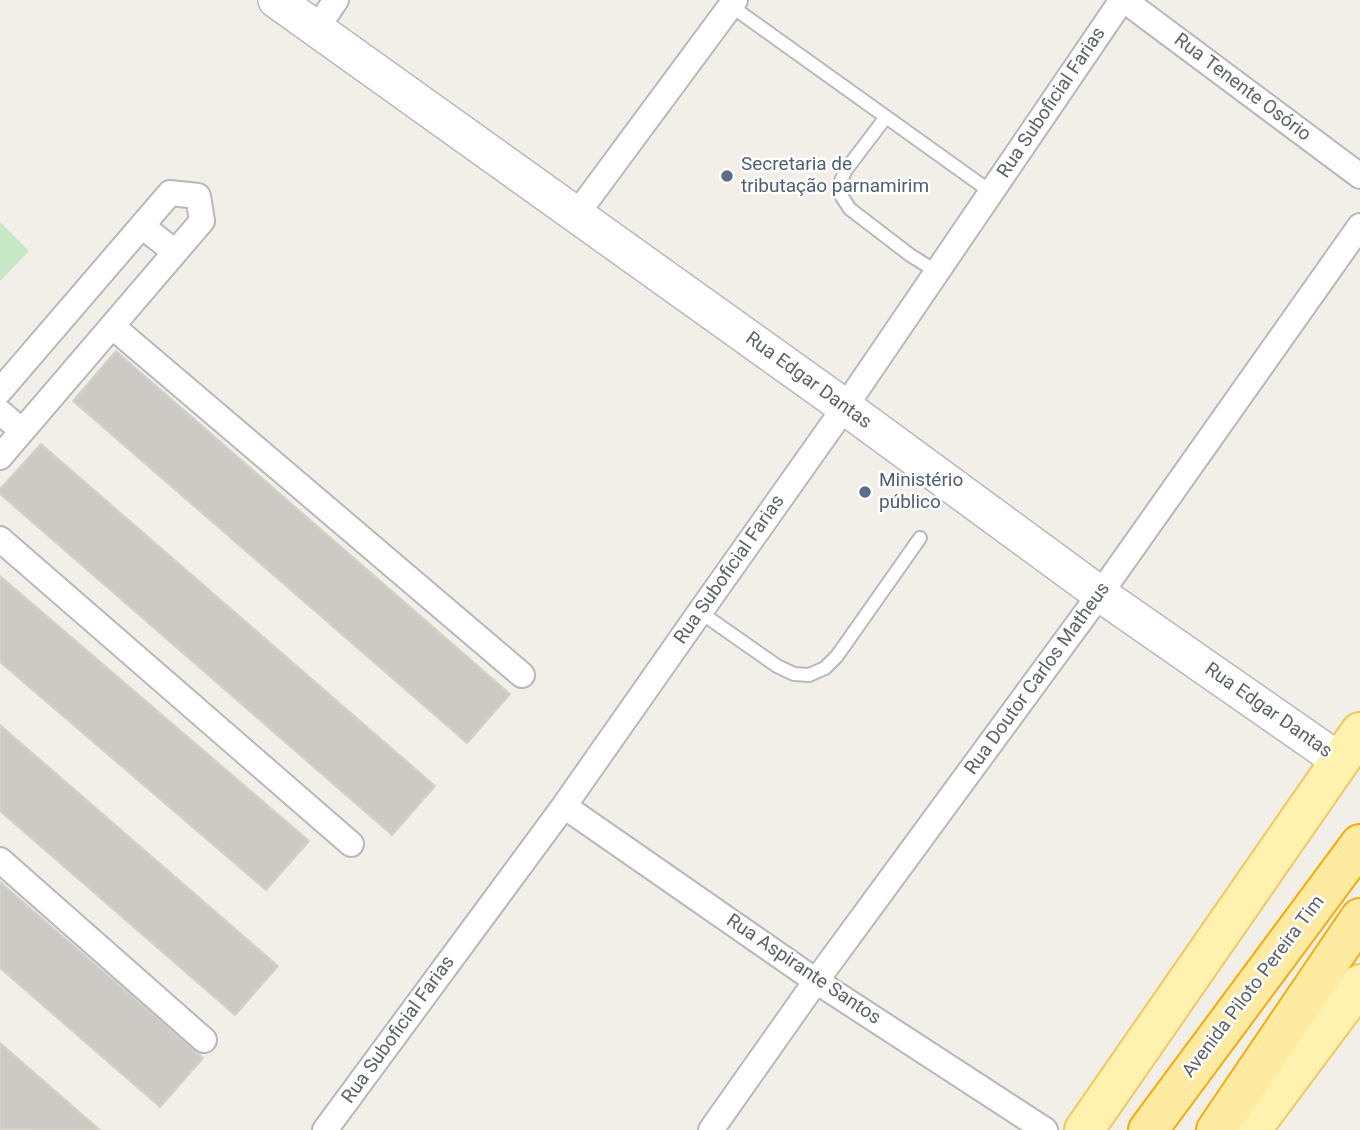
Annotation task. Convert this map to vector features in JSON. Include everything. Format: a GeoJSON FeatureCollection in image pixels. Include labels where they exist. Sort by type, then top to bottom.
{"type":"FeatureCollection","features":[{"type":"Feature","properties":{"kind":"highway","name":"Avenida Piloto Pereira Tim"},"geometry":{"type":"LineString","coordinates":[[1147,1130],[1360,844]]}},
{"type":"Feature","properties":{"kind":"highway"},"geometry":{"type":"LineString","coordinates":[[1216,1130],[1360,918]]}},
{"type":"Feature","properties":{"kind":"main road","name":"Rua Edgar Dantas"},"geometry":{"type":"LineString","coordinates":[[276,0],[845,407],[1100,594],[1350,747]]}},
{"type":"Feature","properties":{"kind":"main road"},"geometry":{"type":"LineString","coordinates":[[1084,1130],[1350,747]]}},
{"type":"Feature","properties":{"kind":"main road"},"geometry":{"type":"LineString","coordinates":[[1251,1130],[1360,984]]}},
{"type":"Feature","properties":{"kind":"street"},"geometry":{"type":"LineString","coordinates":[[316,29],[336,0]]}},
{"type":"Feature","properties":{"kind":"street","name":"Rua Tenente Osório"},"geometry":{"type":"LineString","coordinates":[[1123,0],[1360,176]]}},
{"type":"Feature","properties":{"kind":"street","name":"Rua Suboficial Farias"},"geometry":{"type":"LineString","coordinates":[[325,1130],[564,806],[845,407],[1123,0]]}},
{"type":"Feature","properties":{"kind":"street"},"geometry":{"type":"LineString","coordinates":[[576,215],[733,3]]}},
{"type":"Feature","properties":{"kind":"street"},"geometry":{"type":"LineString","coordinates":[[0,391],[170,193],[198,196],[202,221],[0,457]]}},
{"type":"Feature","properties":{"kind":"street"},"geometry":{"type":"LineString","coordinates":[[142,226],[175,252]]}},
{"type":"Feature","properties":{"kind":"street","name":"Rua Doutor Carlos Matheus"},"geometry":{"type":"LineString","coordinates":[[712,1130],[816,981],[1100,594],[1360,226]]}},
{"type":"Feature","properties":{"kind":"street"},"geometry":{"type":"LineString","coordinates":[[112,326],[522,675]]}},
{"type":"Feature","properties":{"kind":"street"},"geometry":{"type":"LineString","coordinates":[[0,412],[22,431]]}},
{"type":"Feature","properties":{"kind":"street"},"geometry":{"type":"LineString","coordinates":[[0,539],[351,844]]}},
{"type":"Feature","properties":{"kind":"street","name":"Rua Aspirante Santos"},"geometry":{"type":"LineString","coordinates":[[564,806],[816,981],[1045,1130]]}},
{"type":"Feature","properties":{"kind":"street"},"geometry":{"type":"LineString","coordinates":[[0,860],[204,1041]]}},
{"type":"Feature","properties":{"kind":"lane"},"geometry":{"type":"LineString","coordinates":[[733,3],[991,192]]}},
{"type":"Feature","properties":{"kind":"lane"},"geometry":{"type":"LineString","coordinates":[[886,117],[845,171],[840,184],[842,197],[849,209],[937,272]]}},
{"type":"Feature","properties":{"kind":"lane"},"geometry":{"type":"LineString","coordinates":[[700,612],[777,666],[794,674],[809,675],[825,668],[837,656],[920,538]]}},
{"type":"Feature","properties":{"kind":"green space"},"geometry":{"type":"Polygon","coordinates":[[[0,222],[29,251],[0,281],[0,222]]]}},
{"type":"Feature","properties":{"kind":"building"},"geometry":{"type":"Polygon","coordinates":[[[116,351],[510,694],[467,743],[73,401],[116,351]]]}},
{"type":"Feature","properties":{"kind":"building"},"geometry":{"type":"Polygon","coordinates":[[[41,444],[435,786],[392,835],[0,494],[0,489],[41,444]]]}},
{"type":"Feature","properties":{"kind":"building"},"geometry":{"type":"Polygon","coordinates":[[[0,576],[309,841],[266,890],[0,662],[0,576]]]}},
{"type":"Feature","properties":{"kind":"building"},"geometry":{"type":"Polygon","coordinates":[[[0,725],[278,966],[235,1015],[0,811],[0,725]]]}},
{"type":"Feature","properties":{"kind":"building"},"geometry":{"type":"Polygon","coordinates":[[[0,882],[203,1058],[160,1107],[0,968],[0,882]]]}},
{"type":"Feature","properties":{"kind":"building"},"geometry":{"type":"Polygon","coordinates":[[[0,1043],[100,1130],[0,1129],[0,1043]]]}},
{"type":"Feature","properties":{"kind":"place","name":"Secretaria de tributação parnamirim"},"geometry":{"type":"Point","coordinates":[727,176]}},
{"type":"Feature","properties":{"kind":"place","name":"Ministério público"},"geometry":{"type":"Point","coordinates":[865,492]}}]}
